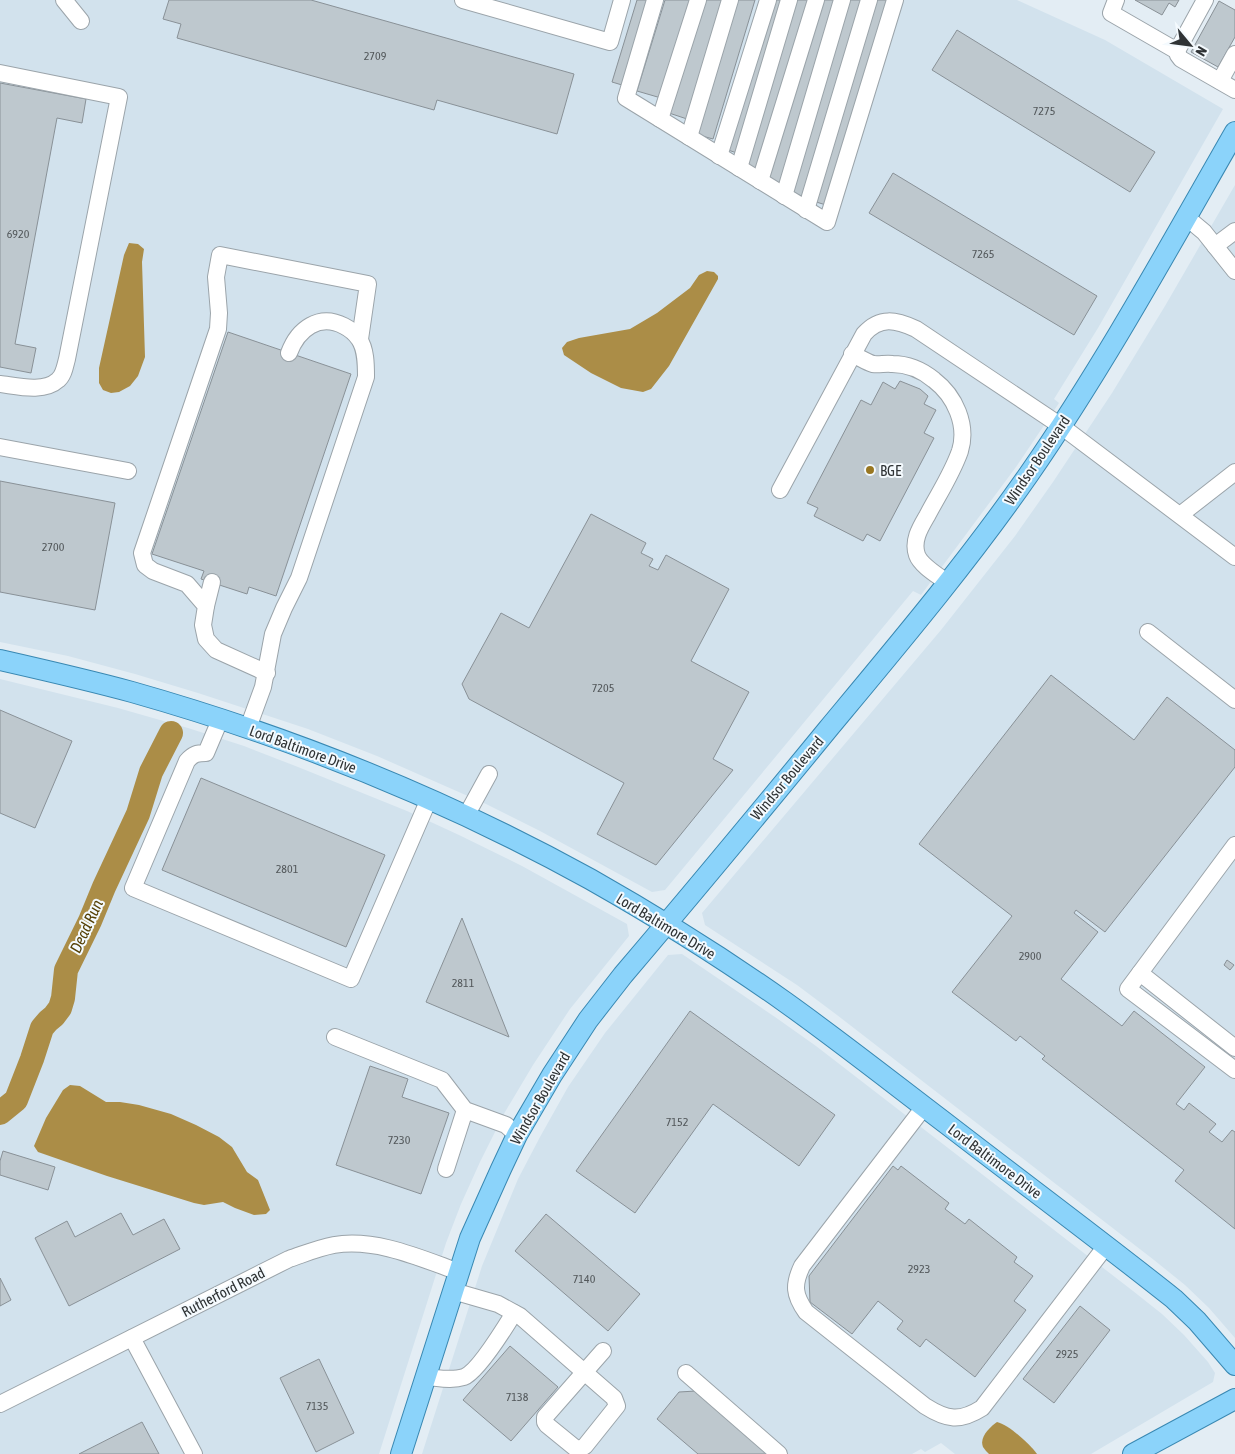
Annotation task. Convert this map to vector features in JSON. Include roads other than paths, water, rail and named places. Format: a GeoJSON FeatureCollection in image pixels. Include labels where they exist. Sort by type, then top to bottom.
{"type":"FeatureCollection","features":[{"type":"Feature","properties":{"kind":"main road","name":"Windsor Boulevard"},"geometry":{"type":"LineString","coordinates":[[401,1454],[470,1238],[517,1135],[552,1075],[588,1020],[623,975],[922,616],[994,523],[1062,426],[1138,301],[1235,132]]}},
{"type":"Feature","properties":{"kind":"main road","name":"Lord Baltimore Drive"},"geometry":{"type":"LineString","coordinates":[[0,660],[132,692],[248,728],[313,751],[466,816],[590,879],[744,974],[785,1002],[1174,1299],[1197,1321],[1235,1365]]}},
{"type":"Feature","properties":{"kind":"main road"},"geometry":{"type":"LineString","coordinates":[[1134,1454],[1235,1399]]}},
{"type":"Feature","properties":{"kind":"street"},"geometry":{"type":"LineString","coordinates":[[64,0],[81,21]]}},
{"type":"Feature","properties":{"kind":"street"},"geometry":{"type":"LineString","coordinates":[[463,0],[610,42],[622,0]]}},
{"type":"Feature","properties":{"kind":"street"},"geometry":{"type":"LineString","coordinates":[[655,0],[626,98],[827,222],[895,0]]}},
{"type":"Feature","properties":{"kind":"street"},"geometry":{"type":"LineString","coordinates":[[660,119],[698,0]]}},
{"type":"Feature","properties":{"kind":"street"},"geometry":{"type":"LineString","coordinates":[[688,137],[730,0]]}},
{"type":"Feature","properties":{"kind":"street"},"geometry":{"type":"LineString","coordinates":[[719,156],[768,0]]}},
{"type":"Feature","properties":{"kind":"street"},"geometry":{"type":"LineString","coordinates":[[739,168],[789,0]]}},
{"type":"Feature","properties":{"kind":"street"},"geometry":{"type":"LineString","coordinates":[[760,181],[816,0]]}},
{"type":"Feature","properties":{"kind":"street"},"geometry":{"type":"LineString","coordinates":[[784,196],[842,0]]}},
{"type":"Feature","properties":{"kind":"street"},"geometry":{"type":"LineString","coordinates":[[806,210],[869,0]]}},
{"type":"Feature","properties":{"kind":"street"},"geometry":{"type":"LineString","coordinates":[[1116,0],[1111,13],[1177,51],[1181,59],[1235,90]]}},
{"type":"Feature","properties":{"kind":"street"},"geometry":{"type":"LineString","coordinates":[[1177,51],[1205,0]]}},
{"type":"Feature","properties":{"kind":"street"},"geometry":{"type":"LineString","coordinates":[[1220,81],[1235,54]]}},
{"type":"Feature","properties":{"kind":"street"},"geometry":{"type":"LineString","coordinates":[[0,73],[119,97],[68,359],[64,371],[58,380],[40,388],[0,384]]}},
{"type":"Feature","properties":{"kind":"street"},"geometry":{"type":"LineString","coordinates":[[1186,217],[1204,232],[1235,271]]}},
{"type":"Feature","properties":{"kind":"street"},"geometry":{"type":"LineString","coordinates":[[1216,246],[1235,231]]}},
{"type":"Feature","properties":{"kind":"street"},"geometry":{"type":"LineString","coordinates":[[206,606],[187,584],[153,571],[145,565],[142,553],[218,329],[219,313],[216,277],[220,254],[368,284],[360,340],[365,357],[366,377],[299,578],[273,634],[268,654],[267,673],[248,728]]}},
{"type":"Feature","properties":{"kind":"street"},"geometry":{"type":"LineString","coordinates":[[289,353],[292,344],[300,333],[312,324],[324,321],[344,326],[360,340]]}},
{"type":"Feature","properties":{"kind":"street"},"geometry":{"type":"LineString","coordinates":[[780,490],[864,334],[871,326],[890,321],[902,323],[916,329],[1062,426],[1235,557]]}},
{"type":"Feature","properties":{"kind":"street"},"geometry":{"type":"LineString","coordinates":[[852,354],[872,364],[907,365],[919,370],[934,379],[946,390],[955,403],[962,433],[960,450],[918,531],[915,543],[916,553],[920,561],[948,583]]}},
{"type":"Feature","properties":{"kind":"street"},"geometry":{"type":"LineString","coordinates":[[0,447],[128,471]]}},
{"type":"Feature","properties":{"kind":"street"},"geometry":{"type":"LineString","coordinates":[[1180,515],[1235,472]]}},
{"type":"Feature","properties":{"kind":"street"},"geometry":{"type":"LineString","coordinates":[[212,582],[203,625],[206,639],[216,650],[267,673]]}},
{"type":"Feature","properties":{"kind":"street"},"geometry":{"type":"LineString","coordinates":[[1148,632],[1235,700]]}},
{"type":"Feature","properties":{"kind":"street"},"geometry":{"type":"LineString","coordinates":[[220,720],[206,754],[197,753],[192,755],[187,761],[133,888],[351,979],[429,799]]}},
{"type":"Feature","properties":{"kind":"street"},"geometry":{"type":"LineString","coordinates":[[466,816],[489,774]]}},
{"type":"Feature","properties":{"kind":"street"},"geometry":{"type":"LineString","coordinates":[[1235,846],[1128,989],[1235,1070]]}},
{"type":"Feature","properties":{"kind":"street"},"geometry":{"type":"LineString","coordinates":[[1140,973],[1235,1048]]}},
{"type":"Feature","properties":{"kind":"street"},"geometry":{"type":"LineString","coordinates":[[335,1037],[442,1080],[465,1110],[506,1125],[517,1135]]}},
{"type":"Feature","properties":{"kind":"street"},"geometry":{"type":"LineString","coordinates":[[924,1107],[802,1266],[795,1288],[799,1303],[806,1312],[925,1406],[944,1416],[956,1418],[969,1416],[982,1408],[1106,1246]]}},
{"type":"Feature","properties":{"kind":"street"},"geometry":{"type":"LineString","coordinates":[[446,1169],[465,1110]]}},
{"type":"Feature","properties":{"kind":"street","name":"Rutherford Road"},"geometry":{"type":"LineString","coordinates":[[0,1404],[289,1259],[335,1245],[357,1244],[382,1247],[459,1272]]}},
{"type":"Feature","properties":{"kind":"street"},"geometry":{"type":"LineString","coordinates":[[453,1291],[498,1304],[520,1316],[584,1372],[614,1398],[617,1406],[585,1446],[580,1449],[574,1447],[547,1425],[545,1417],[584,1372],[603,1351]]}},
{"type":"Feature","properties":{"kind":"street"},"geometry":{"type":"LineString","coordinates":[[426,1377],[450,1380],[466,1376],[498,1341],[514,1313]]}},
{"type":"Feature","properties":{"kind":"street"},"geometry":{"type":"LineString","coordinates":[[132,1338],[194,1454]]}},
{"type":"Feature","properties":{"kind":"street"},"geometry":{"type":"LineString","coordinates":[[686,1373],[779,1454]]}},
{"type":"Feature","properties":{"kind":"waterway","name":"Dead Run"},"geometry":{"type":"LineString","coordinates":[[0,1113],[16,1100],[42,1028],[60,1008],[66,970],[138,814],[151,772],[171,733]]}},
{"type":"Feature","properties":{"kind":"place","name":"BGE"},"geometry":{"type":"Point","coordinates":[870,470]}}]}
